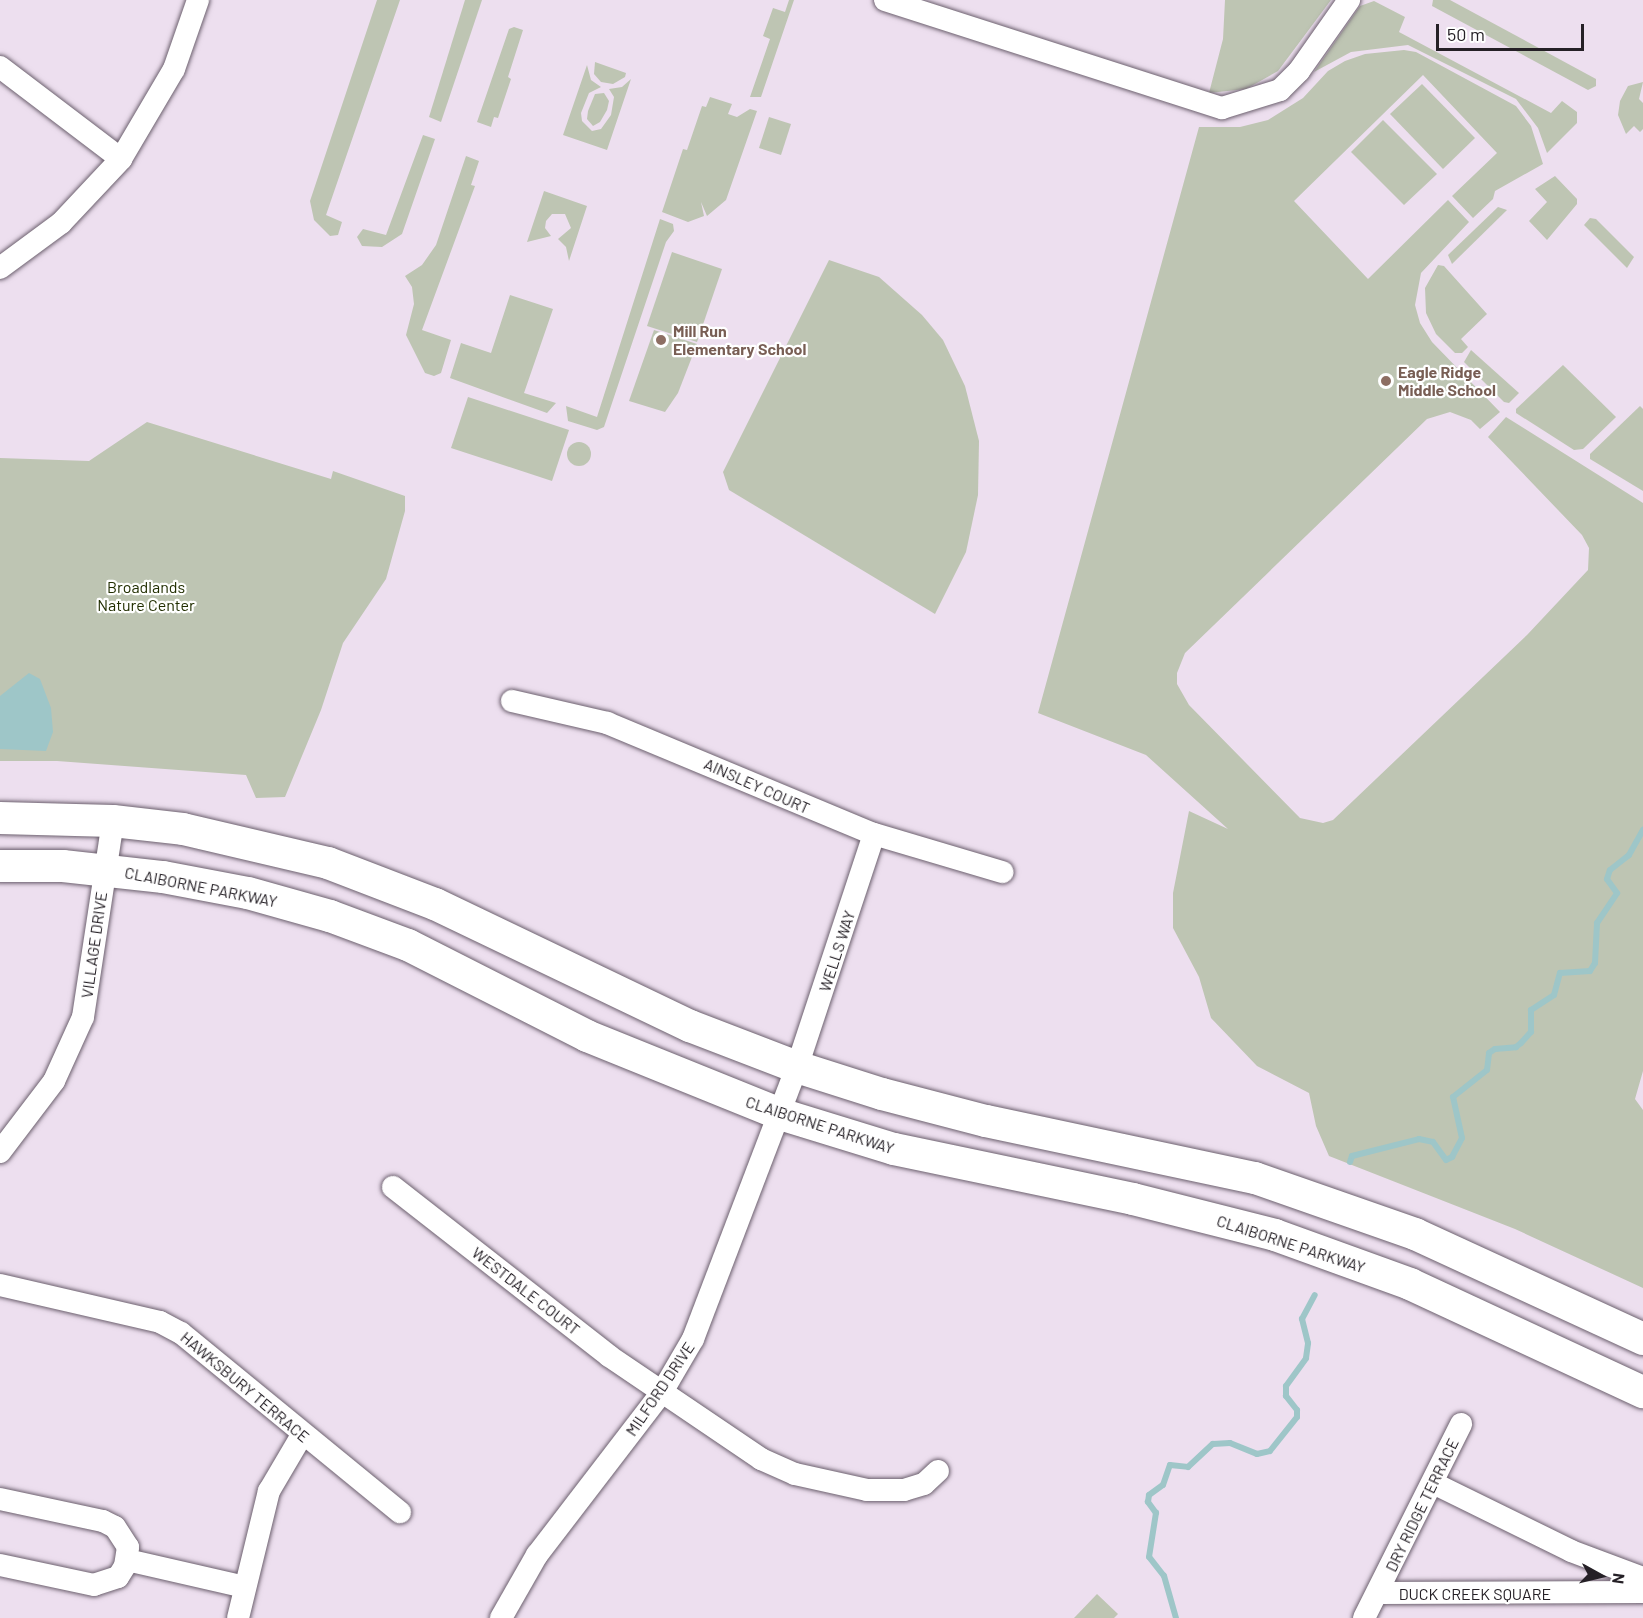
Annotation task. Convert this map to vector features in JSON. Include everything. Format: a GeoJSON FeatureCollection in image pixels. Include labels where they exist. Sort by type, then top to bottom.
{"type":"FeatureCollection","features":[{"type":"Feature","properties":{"kind":"main road"},"geometry":{"type":"LineString","coordinates":[[0,818],[113,821],[222,836],[382,881],[672,1018],[797,1067],[882,1094],[986,1121],[1255,1178],[1415,1234],[1643,1339]]}},
{"type":"Feature","properties":{"kind":"main road","name":"CLAIBORNE PARKWAY"},"geometry":{"type":"LineString","coordinates":[[0,866],[106,869],[248,893],[330,916],[408,945],[587,1036],[780,1114],[894,1149],[1133,1199],[1275,1235],[1410,1284],[1643,1392]]}},
{"type":"Feature","properties":{"kind":"street"},"geometry":{"type":"LineString","coordinates":[[0,268],[62,223],[121,159],[174,69],[198,0]]}},
{"type":"Feature","properties":{"kind":"street"},"geometry":{"type":"LineString","coordinates":[[885,0],[1222,108],[1280,90],[1299,71],[1349,0]]}},
{"type":"Feature","properties":{"kind":"street"},"geometry":{"type":"LineString","coordinates":[[0,67],[121,159]]}},
{"type":"Feature","properties":{"kind":"street","name":"AINSLEY COURT"},"geometry":{"type":"LineString","coordinates":[[513,701],[607,723],[664,744],[799,806],[874,834],[1002,872]]}},
{"type":"Feature","properties":{"kind":"street","name":"VILLAGE DRIVE"},"geometry":{"type":"LineString","coordinates":[[0,1152],[54,1081],[83,1017],[113,821]]}},
{"type":"Feature","properties":{"kind":"street","name":"WELLS WAY"},"geometry":{"type":"LineString","coordinates":[[797,1067],[874,834]]}},
{"type":"Feature","properties":{"kind":"street","name":"MILFORD DRIVE"},"geometry":{"type":"LineString","coordinates":[[501,1618],[537,1555],[662,1392],[693,1339],[711,1298],[797,1067]]}},
{"type":"Feature","properties":{"kind":"street","name":"WESTDALE COURT"},"geometry":{"type":"LineString","coordinates":[[393,1187],[609,1356],[761,1459],[832,1485],[904,1491],[924,1484],[938,1471]]}},
{"type":"Feature","properties":{"kind":"street","name":"HAWKSBURY TERRACE"},"geometry":{"type":"LineString","coordinates":[[0,1285],[160,1322],[181,1333],[400,1512]]}},
{"type":"Feature","properties":{"kind":"street","name":"DRY RIDGE TERRACE"},"geometry":{"type":"LineString","coordinates":[[1364,1618],[1461,1424]]}},
{"type":"Feature","properties":{"kind":"street"},"geometry":{"type":"LineString","coordinates":[[238,1618],[269,1491],[303,1435]]}},
{"type":"Feature","properties":{"kind":"street"},"geometry":{"type":"LineString","coordinates":[[1433,1483],[1571,1551],[1643,1578]]}},
{"type":"Feature","properties":{"kind":"street"},"geometry":{"type":"LineString","coordinates":[[0,1499],[115,1527],[128,1547],[127,1560],[118,1577],[94,1586],[0,1565]]}},
{"type":"Feature","properties":{"kind":"street"},"geometry":{"type":"LineString","coordinates":[[127,1560],[245,1587]]}},
{"type":"Feature","properties":{"kind":"street","name":"DUCK CREEK SQUARE"},"geometry":{"type":"LineString","coordinates":[[1378,1593],[1643,1592]]}},
{"type":"Feature","properties":{"kind":"green space"},"geometry":{"type":"Polygon","coordinates":[[[377,0],[400,0],[326,215],[342,222],[338,235],[330,236],[314,220],[310,201],[377,0]]]}},
{"type":"Feature","properties":{"kind":"green space"},"geometry":{"type":"Polygon","coordinates":[[[465,0],[482,0],[441,122],[429,117],[465,0]]]}},
{"type":"Feature","properties":{"kind":"green space"},"geometry":{"type":"Polygon","coordinates":[[[789,0],[794,0],[761,97],[750,97],[770,39],[763,36],[773,8],[785,12],[789,0]]]}},
{"type":"Feature","properties":{"kind":"green space"},"geometry":{"type":"Polygon","coordinates":[[[1225,0],[1331,0],[1278,71],[1246,89],[1209,93],[1223,39],[1225,0]]]}},
{"type":"Feature","properties":{"kind":"green space"},"geometry":{"type":"Polygon","coordinates":[[[1433,0],[1450,0],[1596,79],[1596,86],[1588,90],[1432,6],[1433,0]]]}},
{"type":"Feature","properties":{"kind":"green space"},"geometry":{"type":"Polygon","coordinates":[[[1374,1],[1405,17],[1399,32],[1551,113],[1562,101],[1577,112],[1577,123],[1547,153],[1538,128],[1516,99],[1408,45],[1351,52],[1314,72],[1360,6],[1374,1]]]}},
{"type":"Feature","properties":{"kind":"green space"},"geometry":{"type":"Polygon","coordinates":[[[514,27],[523,30],[508,77],[511,79],[498,118],[494,117],[491,127],[477,122],[509,29],[514,27]]]}},
{"type":"Feature","properties":{"kind":"green space"},"geometry":{"type":"Polygon","coordinates":[[[1404,50],[1416,52],[1516,106],[1531,126],[1543,164],[1495,191],[1493,199],[1473,218],[1452,196],[1497,153],[1423,75],[1294,201],[1368,279],[1448,200],[1469,222],[1421,273],[1415,305],[1420,323],[1432,342],[1500,412],[1480,429],[1471,420],[1450,412],[1427,419],[1185,653],[1177,673],[1177,684],[1189,705],[1300,818],[1323,823],[1333,820],[1527,635],[1588,570],[1589,548],[1582,535],[1488,437],[1506,417],[1643,503],[1643,1071],[1635,1099],[1643,1110],[1643,1288],[1515,1229],[1329,1156],[1316,1126],[1309,1093],[1257,1066],[1211,1018],[1199,977],[1173,928],[1173,893],[1189,811],[1228,829],[1146,755],[1038,713],[1199,127],[1240,127],[1268,120],[1303,98],[1328,71],[1345,61],[1365,54],[1404,50]]]}},
{"type":"Feature","properties":{"kind":"green space"},"geometry":{"type":"Polygon","coordinates":[[[595,62],[626,73],[625,77],[613,84],[601,82],[594,74],[595,62]]]}},
{"type":"Feature","properties":{"kind":"green space"},"geometry":{"type":"Polygon","coordinates":[[[587,65],[591,80],[601,87],[589,93],[581,113],[582,121],[592,131],[601,129],[611,115],[614,97],[609,89],[622,87],[631,79],[607,150],[563,135],[587,65]]]}},
{"type":"Feature","properties":{"kind":"green space"},"geometry":{"type":"Polygon","coordinates":[[[1643,82],[1639,99],[1643,103],[1643,129],[1640,132],[1634,126],[1626,134],[1618,115],[1620,101],[1628,86],[1643,82]]]}},
{"type":"Feature","properties":{"kind":"green space"},"geometry":{"type":"Polygon","coordinates":[[[1422,84],[1475,138],[1443,169],[1390,114],[1422,84]]]}},
{"type":"Feature","properties":{"kind":"green space"},"geometry":{"type":"Polygon","coordinates":[[[604,93],[609,101],[607,110],[600,122],[593,126],[587,119],[588,111],[595,94],[604,93]]]}},
{"type":"Feature","properties":{"kind":"green space"},"geometry":{"type":"Polygon","coordinates":[[[710,97],[732,104],[728,114],[737,117],[750,109],[757,111],[726,200],[707,216],[701,202],[704,216],[688,222],[662,212],[683,149],[687,150],[702,106],[706,107],[710,97]]]}},
{"type":"Feature","properties":{"kind":"green space"},"geometry":{"type":"Polygon","coordinates":[[[769,117],[791,124],[781,155],[759,148],[769,117]]]}},
{"type":"Feature","properties":{"kind":"green space"},"geometry":{"type":"Polygon","coordinates":[[[1383,120],[1437,174],[1404,205],[1351,152],[1383,120]]]}},
{"type":"Feature","properties":{"kind":"green space"},"geometry":{"type":"Polygon","coordinates":[[[423,135],[435,139],[402,234],[382,247],[362,246],[357,237],[363,229],[386,235],[423,135]]]}},
{"type":"Feature","properties":{"kind":"green space"},"geometry":{"type":"Polygon","coordinates":[[[466,156],[479,161],[471,185],[475,186],[422,330],[451,340],[441,373],[434,376],[425,373],[406,335],[414,304],[412,287],[405,276],[422,265],[436,245],[466,156]]]}},
{"type":"Feature","properties":{"kind":"green space"},"geometry":{"type":"Polygon","coordinates":[[[1555,176],[1577,199],[1577,204],[1547,240],[1529,221],[1547,202],[1535,189],[1555,176]]]}},
{"type":"Feature","properties":{"kind":"green space"},"geometry":{"type":"Polygon","coordinates":[[[544,191],[587,206],[569,261],[566,247],[558,239],[571,228],[565,214],[552,214],[546,221],[545,228],[551,236],[527,242],[544,191]]]}},
{"type":"Feature","properties":{"kind":"green space"},"geometry":{"type":"Polygon","coordinates":[[[1498,207],[1507,210],[1452,264],[1448,255],[1498,207]]]}},
{"type":"Feature","properties":{"kind":"green space"},"geometry":{"type":"Polygon","coordinates":[[[1590,218],[1596,219],[1634,257],[1627,268],[1584,225],[1590,218]]]}},
{"type":"Feature","properties":{"kind":"green space"},"geometry":{"type":"Polygon","coordinates":[[[660,219],[673,224],[674,231],[666,242],[604,427],[597,430],[568,421],[566,406],[597,417],[660,219]]]}},
{"type":"Feature","properties":{"kind":"green space"},"geometry":{"type":"Polygon","coordinates":[[[672,252],[722,269],[697,342],[647,326],[672,252]]]}},
{"type":"Feature","properties":{"kind":"green space"},"geometry":{"type":"Polygon","coordinates":[[[829,260],[879,277],[922,315],[943,340],[965,386],[979,441],[978,495],[966,552],[935,614],[729,490],[723,472],[829,260]]]}},
{"type":"Feature","properties":{"kind":"green space"},"geometry":{"type":"Polygon","coordinates":[[[1438,265],[1444,266],[1487,314],[1461,339],[1468,347],[1462,353],[1455,353],[1436,334],[1426,313],[1425,288],[1438,265]]]}},
{"type":"Feature","properties":{"kind":"green space"},"geometry":{"type":"Polygon","coordinates":[[[510,295],[553,309],[524,393],[556,403],[547,413],[450,378],[461,343],[491,353],[510,295]]]}},
{"type":"Feature","properties":{"kind":"green space"},"geometry":{"type":"Polygon","coordinates":[[[654,330],[697,344],[678,393],[665,412],[629,401],[654,330]]]}},
{"type":"Feature","properties":{"kind":"green space"},"geometry":{"type":"Polygon","coordinates":[[[1471,350],[1519,393],[1509,403],[1504,402],[1464,362],[1471,350]]]}},
{"type":"Feature","properties":{"kind":"green space"},"geometry":{"type":"Polygon","coordinates":[[[1563,365],[1616,417],[1583,449],[1574,450],[1516,413],[1516,409],[1563,365]]]}},
{"type":"Feature","properties":{"kind":"green space"},"geometry":{"type":"Polygon","coordinates":[[[468,397],[569,430],[552,481],[451,448],[468,397]]]}},
{"type":"Feature","properties":{"kind":"green space"},"geometry":{"type":"Polygon","coordinates":[[[1640,406],[1643,409],[1643,491],[1590,459],[1590,454],[1640,406]]]}},
{"type":"Feature","properties":{"kind":"green space","name":"Broadlands Nature Center"},"geometry":{"type":"Polygon","coordinates":[[[147,422],[331,479],[333,471],[405,496],[405,511],[386,579],[343,643],[321,710],[285,797],[256,798],[246,775],[57,761],[0,761],[0,458],[89,461],[147,422]]]}},
{"type":"Feature","properties":{"kind":"green space"},"geometry":{"type":"Polygon","coordinates":[[[579,442],[587,446],[591,454],[587,462],[579,466],[571,462],[567,454],[571,446],[579,442]]]}},
{"type":"Feature","properties":{"kind":"green space"},"geometry":{"type":"Polygon","coordinates":[[[1097,1594],[1118,1614],[1114,1618],[1074,1618],[1097,1594]]]}},
{"type":"Feature","properties":{"kind":"shaded area"},"geometry":{"type":"Polygon","coordinates":[[[29,673],[40,679],[51,708],[53,732],[46,751],[0,749],[0,696],[29,673]]]}},
{"type":"Feature","properties":{"kind":"waterway"},"geometry":{"type":"LineString","coordinates":[[1350,1162],[1352,1156],[1419,1139],[1433,1142],[1446,1160],[1452,1157],[1462,1138],[1453,1097],[1487,1070],[1489,1053],[1495,1049],[1516,1047],[1531,1032],[1531,1010],[1554,995],[1560,973],[1590,971],[1595,963],[1597,923],[1617,893],[1607,879],[1610,870],[1629,855],[1643,830]]}},
{"type":"Feature","properties":{"kind":"waterway"},"geometry":{"type":"LineString","coordinates":[[1176,1618],[1164,1576],[1149,1557],[1156,1513],[1148,1502],[1149,1495],[1163,1485],[1170,1465],[1188,1467],[1213,1444],[1230,1443],[1257,1454],[1270,1451],[1297,1417],[1297,1410],[1286,1396],[1286,1386],[1306,1358],[1308,1343],[1302,1319],[1315,1295]]}},
{"type":"Feature","properties":{"kind":"place","name":"Mill Run Elementary School"},"geometry":{"type":"Point","coordinates":[661,340]}},
{"type":"Feature","properties":{"kind":"place","name":"Eagle Ridge Middle School"},"geometry":{"type":"Point","coordinates":[1386,381]}}]}
